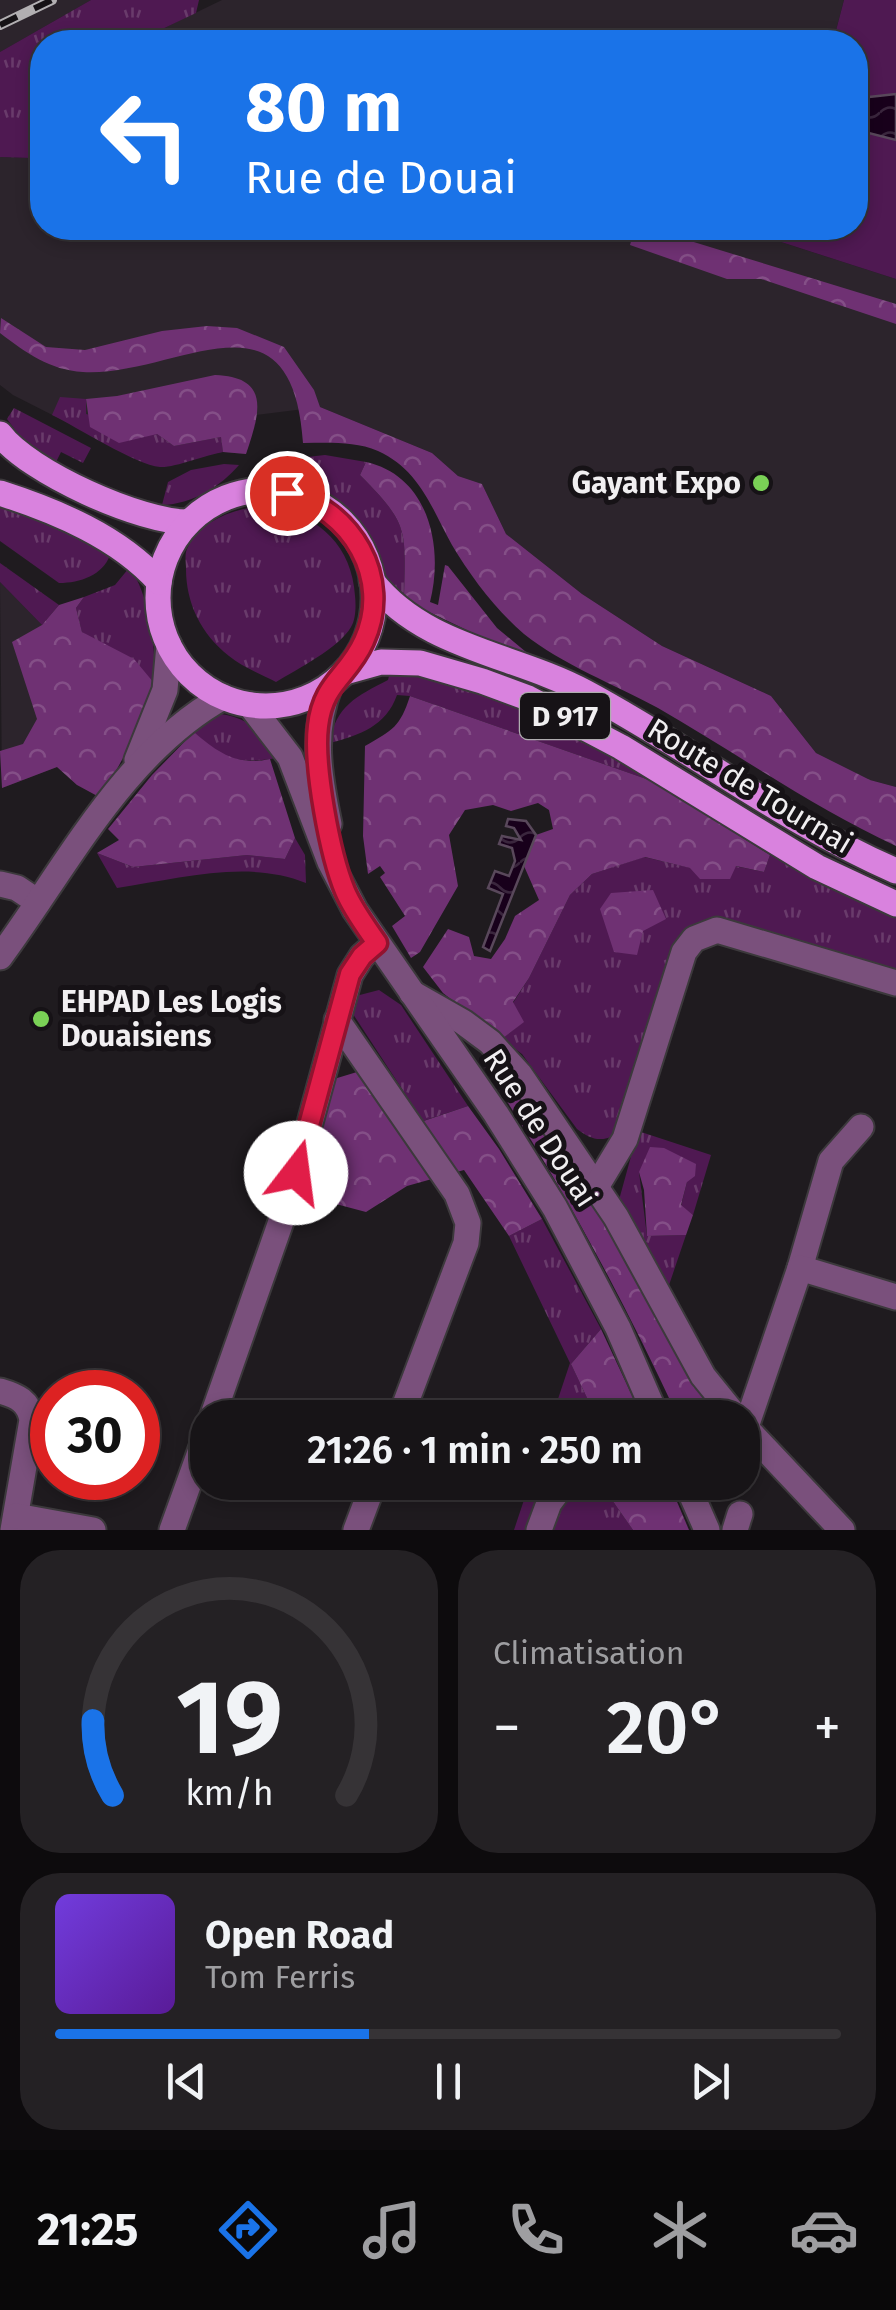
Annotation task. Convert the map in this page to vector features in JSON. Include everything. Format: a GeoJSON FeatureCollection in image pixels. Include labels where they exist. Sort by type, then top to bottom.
{"type":"FeatureCollection","features":[{"type":"Feature","properties":{"kind":"main road"},"geometry":{"type":"LineString","coordinates":[[0,434],[32,462],[118,506],[158,519],[190,522]]}},
{"type":"Feature","properties":{"kind":"main road"},"geometry":{"type":"LineString","coordinates":[[275,491],[321,506],[348,528],[366,559],[372,581],[367,634],[337,678],[309,697],[286,704],[250,705],[223,697],[187,672],[169,645],[158,610],[159,582],[169,550],[190,522],[217,502],[238,494],[275,491]]}},
{"type":"Feature","properties":{"kind":"main road"},"geometry":{"type":"LineString","coordinates":[[0,493],[70,520],[106,540],[159,582]]}},
{"type":"Feature","properties":{"kind":"main road","name":"Route de Tournai"},"geometry":{"type":"LineString","coordinates":[[372,581],[391,604],[418,624],[582,690],[822,834],[896,871]]}},
{"type":"Feature","properties":{"kind":"main road","name":"Route de Tournai"},"geometry":{"type":"LineString","coordinates":[[337,678],[372,663],[409,662],[469,676],[528,698],[621,747],[800,858],[896,904]]}},
{"type":"Feature","properties":{"kind":"street"},"geometry":{"type":"LineString","coordinates":[[129,778],[160,707],[167,680],[169,645]]}},
{"type":"Feature","properties":{"kind":"street","name":"Rue de Douai"},"geometry":{"type":"LineString","coordinates":[[337,678],[319,719],[317,751],[344,888]]}},
{"type":"Feature","properties":{"kind":"street"},"geometry":{"type":"LineString","coordinates":[[0,956],[129,778],[175,731],[223,697]]}},
{"type":"Feature","properties":{"kind":"street","name":"Rue de Douai"},"geometry":{"type":"LineString","coordinates":[[250,705],[290,757],[330,862],[377,943],[548,1196],[605,1302],[650,1400]]}},
{"type":"Feature","properties":{"kind":"street"},"geometry":{"type":"LineString","coordinates":[[0,884],[17,888],[38,902]]}},
{"type":"Feature","properties":{"kind":"street"},"geometry":{"type":"LineString","coordinates":[[596,1187],[625,1139],[684,952],[701,934],[717,930],[896,982]]}},
{"type":"Feature","properties":{"kind":"street"},"geometry":{"type":"LineString","coordinates":[[218,1400],[291,1193],[354,968],[377,943]]}},
{"type":"Feature","properties":{"kind":"street"},"geometry":{"type":"LineString","coordinates":[[412,992],[463,1022],[500,1052],[520,1075],[616,1218],[703,1376],[723,1400]]}},
{"type":"Feature","properties":{"kind":"street"},"geometry":{"type":"LineString","coordinates":[[337,1020],[457,1194],[468,1223],[462,1255],[407,1400]]}},
{"type":"Feature","properties":{"kind":"street"},"geometry":{"type":"LineString","coordinates":[[751,1400],[800,1268],[832,1161],[861,1127]]}},
{"type":"Feature","properties":{"kind":"street"},"geometry":{"type":"LineString","coordinates":[[800,1268],[896,1297]]}},
{"type":"Feature","properties":{"kind":"street"},"geometry":{"type":"LineString","coordinates":[[0,1391],[20,1398],[30,1412],[31,1430],[15,1523],[93,1530]]}},
{"type":"Feature","properties":{"kind":"street"},"geometry":{"type":"LineString","coordinates":[[760,1442],[842,1530]]}},
{"type":"Feature","properties":{"kind":"street"},"geometry":{"type":"LineString","coordinates":[[172,1530],[190,1480]]}},
{"type":"Feature","properties":{"kind":"street"},"geometry":{"type":"LineString","coordinates":[[356,1530],[367,1500]]}},
{"type":"Feature","properties":{"kind":"street"},"geometry":{"type":"LineString","coordinates":[[539,1530],[551,1500]]}},
{"type":"Feature","properties":{"kind":"street"},"geometry":{"type":"LineString","coordinates":[[694,1500],[706,1530]]}},
{"type":"Feature","properties":{"kind":"shaded area"},"geometry":{"type":"Polygon","coordinates":[[[0,0],[91,0],[38,30],[30,30],[30,35],[0,52],[0,0]]]}},
{"type":"Feature","properties":{"kind":"shaded area"},"geometry":{"type":"Polygon","coordinates":[[[222,0],[844,0],[836,30],[160,30],[222,0]]]}},
{"type":"Feature","properties":{"kind":"shaded area"},"geometry":{"type":"Polygon","coordinates":[[[0,157],[30,158],[30,240],[782,240],[896,279],[896,787],[870,780],[816,753],[771,696],[662,646],[582,594],[506,534],[482,484],[458,476],[432,453],[320,407],[256,415],[246,454],[223,452],[176,464],[68,423],[13,395],[0,385],[0,157]]]}},
{"type":"Feature","properties":{"kind":"shaded area"},"geometry":{"type":"Polygon","coordinates":[[[0,582],[42,625],[85,748],[77,785],[57,767],[2,788],[0,582]]]}},
{"type":"Feature","properties":{"kind":"green space"},"geometry":{"type":"Polygon","coordinates":[[[91,0],[199,0],[196,13],[160,30],[38,30],[91,0]]]}},
{"type":"Feature","properties":{"kind":"green space"},"geometry":{"type":"Polygon","coordinates":[[[844,0],[896,0],[896,279],[781,242],[868,240],[868,30],[836,30],[844,0]]]}},
{"type":"Feature","properties":{"kind":"green space"},"geometry":{"type":"Polygon","coordinates":[[[30,35],[30,158],[0,157],[0,52],[30,35]]]}},
{"type":"Feature","properties":{"kind":"green space"},"geometry":{"type":"Polygon","coordinates":[[[631,240],[687,240],[896,304],[896,324],[761,279],[727,279],[630,245],[631,240]]]}},
{"type":"Feature","properties":{"kind":"green space"},"geometry":{"type":"Polygon","coordinates":[[[1,318],[46,347],[85,350],[162,331],[207,326],[237,328],[284,347],[314,390],[320,407],[432,453],[458,476],[482,484],[506,534],[582,594],[662,646],[771,696],[816,753],[870,780],[896,787],[896,846],[524,634],[476,581],[423,492],[404,469],[369,448],[303,443],[294,393],[277,363],[253,350],[224,348],[119,370],[71,371],[39,359],[0,333],[1,318]]]}},
{"type":"Feature","properties":{"kind":"green space"},"geometry":{"type":"Polygon","coordinates":[[[215,375],[245,382],[257,400],[255,425],[246,454],[223,452],[221,437],[174,446],[157,434],[119,443],[90,427],[86,399],[215,375]]]}},
{"type":"Feature","properties":{"kind":"green space"},"geometry":{"type":"Polygon","coordinates":[[[60,397],[86,399],[86,414],[157,434],[174,446],[221,437],[223,452],[166,467],[149,465],[52,415],[60,397]]]}},
{"type":"Feature","properties":{"kind":"green space"},"geometry":{"type":"Polygon","coordinates":[[[14,408],[91,448],[83,463],[61,452],[56,462],[24,442],[7,419],[14,408]]]}},
{"type":"Feature","properties":{"kind":"green space"},"geometry":{"type":"Polygon","coordinates":[[[325,455],[366,462],[360,475],[389,506],[402,531],[404,600],[390,591],[366,530],[351,512],[314,484],[298,458],[325,455]]]}},
{"type":"Feature","properties":{"kind":"green space"},"geometry":{"type":"Polygon","coordinates":[[[366,462],[405,482],[427,517],[435,559],[430,602],[438,605],[445,565],[448,566],[497,628],[526,652],[523,657],[404,600],[402,531],[389,506],[360,475],[366,462]]]}},
{"type":"Feature","properties":{"kind":"green space"},"geometry":{"type":"Polygon","coordinates":[[[239,465],[205,493],[162,505],[168,482],[191,470],[239,465]]]}},
{"type":"Feature","properties":{"kind":"green space"},"geometry":{"type":"Polygon","coordinates":[[[0,506],[61,528],[110,555],[107,562],[90,576],[59,583],[0,541],[0,506]]]}},
{"type":"Feature","properties":{"kind":"green space"},"geometry":{"type":"Polygon","coordinates":[[[259,506],[296,514],[325,532],[346,559],[355,596],[354,620],[345,635],[317,658],[276,682],[234,660],[210,638],[197,617],[187,582],[186,552],[201,530],[228,514],[259,506]]]}},
{"type":"Feature","properties":{"kind":"green space"},"geometry":{"type":"Polygon","coordinates":[[[0,563],[59,605],[42,625],[0,582],[0,563]]]}},
{"type":"Feature","properties":{"kind":"green space"},"geometry":{"type":"Polygon","coordinates":[[[129,568],[142,591],[150,623],[154,683],[82,632],[76,608],[84,597],[115,585],[129,568]]]}},
{"type":"Feature","properties":{"kind":"green space"},"geometry":{"type":"Polygon","coordinates":[[[84,597],[76,608],[82,632],[134,659],[154,683],[145,718],[101,798],[77,785],[57,767],[2,788],[0,751],[23,744],[37,719],[12,642],[42,625],[59,605],[84,597]]]}},
{"type":"Feature","properties":{"kind":"green space"},"geometry":{"type":"Polygon","coordinates":[[[390,672],[459,687],[527,712],[652,781],[410,696],[397,695],[386,714],[371,728],[330,743],[342,711],[357,697],[388,680],[390,672]]]}},
{"type":"Feature","properties":{"kind":"green space"},"geometry":{"type":"Polygon","coordinates":[[[410,696],[652,781],[770,855],[764,872],[736,866],[730,879],[700,879],[690,868],[645,857],[592,874],[570,895],[513,1002],[524,1022],[502,1039],[443,993],[423,967],[448,929],[469,937],[474,956],[491,959],[515,916],[539,900],[524,866],[536,835],[553,829],[549,810],[538,803],[511,811],[493,805],[465,810],[449,835],[458,886],[420,952],[411,958],[392,926],[405,916],[380,877],[385,873],[380,866],[368,874],[363,836],[365,746],[394,727],[410,696]]]}},
{"type":"Feature","properties":{"kind":"green space"},"geometry":{"type":"Polygon","coordinates":[[[221,714],[255,728],[280,757],[253,761],[229,757],[209,746],[189,726],[207,715],[221,714]]]}},
{"type":"Feature","properties":{"kind":"green space"},"geometry":{"type":"Polygon","coordinates":[[[194,732],[229,756],[248,761],[270,759],[295,838],[285,859],[247,855],[133,867],[97,853],[119,840],[108,829],[194,732]]]}},
{"type":"Feature","properties":{"kind":"green space"},"geometry":{"type":"Polygon","coordinates":[[[295,838],[305,855],[306,883],[260,872],[237,872],[117,888],[97,853],[133,867],[247,855],[285,859],[295,838]]]}},
{"type":"Feature","properties":{"kind":"green space"},"geometry":{"type":"Polygon","coordinates":[[[770,855],[828,886],[896,915],[896,976],[703,925],[614,1136],[599,1139],[577,1129],[522,1054],[502,1039],[523,1022],[513,1003],[570,895],[592,874],[644,857],[691,868],[735,866],[764,872],[770,855]]]}},
{"type":"Feature","properties":{"kind":"green space"},"geometry":{"type":"Polygon","coordinates":[[[653,890],[666,919],[643,931],[637,955],[614,952],[600,909],[611,893],[653,890]]]}},
{"type":"Feature","properties":{"kind":"green space"},"geometry":{"type":"Polygon","coordinates":[[[379,990],[401,1005],[468,1106],[423,1121],[351,1011],[356,996],[379,990]]]}},
{"type":"Feature","properties":{"kind":"green space"},"geometry":{"type":"Polygon","coordinates":[[[488,1055],[520,1087],[716,1400],[670,1400],[586,1235],[480,1060],[488,1055]]]}},
{"type":"Feature","properties":{"kind":"green space"},"geometry":{"type":"Polygon","coordinates":[[[357,1072],[400,1129],[468,1106],[542,1219],[509,1236],[464,1170],[407,1186],[366,1212],[302,1195],[334,1079],[357,1072]]]}},
{"type":"Feature","properties":{"kind":"green space"},"geometry":{"type":"Polygon","coordinates":[[[638,1131],[711,1155],[693,1215],[681,1206],[687,1182],[639,1172],[647,1236],[686,1235],[668,1288],[619,1200],[638,1131]]]}},
{"type":"Feature","properties":{"kind":"green space"},"geometry":{"type":"Polygon","coordinates":[[[650,1147],[664,1148],[696,1164],[695,1176],[687,1182],[681,1205],[693,1215],[686,1235],[647,1236],[639,1172],[650,1147]]]}},
{"type":"Feature","properties":{"kind":"green space"},"geometry":{"type":"Polygon","coordinates":[[[542,1219],[601,1329],[571,1364],[588,1400],[558,1400],[570,1363],[509,1236],[542,1219]]]}},
{"type":"Feature","properties":{"kind":"green space"},"geometry":{"type":"Polygon","coordinates":[[[601,1329],[634,1400],[588,1400],[571,1364],[601,1329]]]}},
{"type":"Feature","properties":{"kind":"green space"},"geometry":{"type":"Polygon","coordinates":[[[524,1500],[612,1500],[633,1530],[514,1530],[524,1500]]]}},
{"type":"Feature","properties":{"kind":"green space"},"geometry":{"type":"Polygon","coordinates":[[[612,1500],[676,1500],[689,1530],[633,1530],[612,1500]]]}},
{"type":"Feature","properties":{"kind":"water"},"geometry":{"type":"Polygon","coordinates":[[[896,94],[896,140],[868,133],[868,97],[896,94]]]}},
{"type":"Feature","properties":{"kind":"water"},"geometry":{"type":"Polygon","coordinates":[[[508,819],[526,821],[536,835],[490,951],[483,947],[503,894],[488,888],[495,871],[509,876],[515,861],[512,848],[499,844],[502,836],[521,840],[514,828],[506,826],[508,819]]]}},
{"type":"Feature","properties":{"kind":"railway"},"geometry":{"type":"LineString","coordinates":[[0,25],[52,0]]}},
{"type":"Feature","properties":{"kind":"place","name":"Gayant Expo"},"geometry":{"type":"Point","coordinates":[761,483]}},
{"type":"Feature","properties":{"kind":"place","name":"EHPAD Les Logis Douaisiens"},"geometry":{"type":"Point","coordinates":[41,1019]}},
{"type":"Feature","properties":{"kind":"route"},"geometry":{"type":"LineString","coordinates":[[287,493],[321,506],[348,528],[366,559],[373,602],[363,644],[352,663],[330,685],[324,699],[317,751],[344,888],[377,943],[350,974],[296,1173]]}}]}
